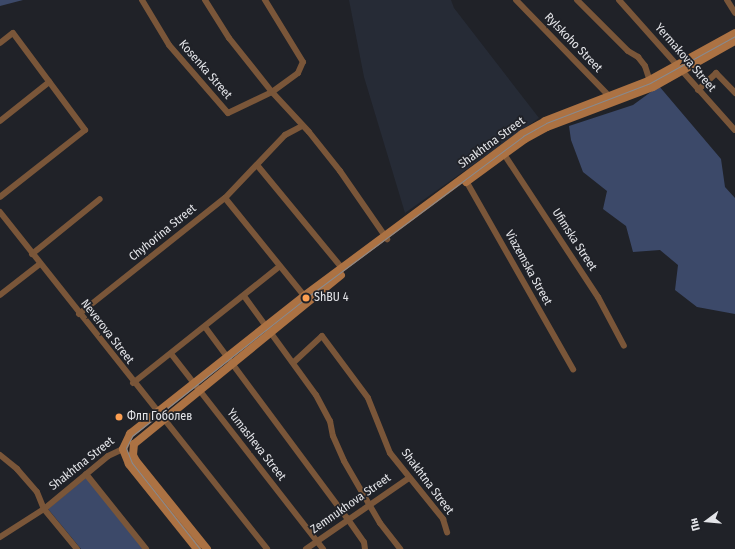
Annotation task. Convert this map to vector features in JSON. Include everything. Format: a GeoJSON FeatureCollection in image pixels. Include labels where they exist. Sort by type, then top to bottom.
{"type":"FeatureCollection","features":[{"type":"Feature","properties":{"kind":"main road","name":"Shakhtna Street"},"geometry":{"type":"LineString","coordinates":[[679,69],[735,33]]}},
{"type":"Feature","properties":{"kind":"main road","name":"Shakhtna Street"},"geometry":{"type":"LineString","coordinates":[[306,298],[503,152],[522,134],[545,122],[650,84],[735,41]]}},
{"type":"Feature","properties":{"kind":"main road","name":"Shakhtna Street"},"geometry":{"type":"LineString","coordinates":[[123,449],[130,434],[159,416],[230,361],[342,268],[386,238]]}},
{"type":"Feature","properties":{"kind":"main road","name":"Shakhtna Street"},"geometry":{"type":"LineString","coordinates":[[159,416],[136,440],[132,448],[136,461],[207,549]]}},
{"type":"Feature","properties":{"kind":"main road"},"geometry":{"type":"LineString","coordinates":[[123,449],[129,464],[197,549]]}},
{"type":"Feature","properties":{"kind":"street","name":"Kosenka Street"},"geometry":{"type":"LineString","coordinates":[[142,0],[169,45],[228,113],[272,92]]}},
{"type":"Feature","properties":{"kind":"street"},"geometry":{"type":"LineString","coordinates":[[205,0],[229,38],[272,92],[340,171],[386,238]]}},
{"type":"Feature","properties":{"kind":"street"},"geometry":{"type":"LineString","coordinates":[[265,0],[303,62],[298,73],[272,92]]}},
{"type":"Feature","properties":{"kind":"street","name":"Rylskoho Street"},"geometry":{"type":"LineString","coordinates":[[516,0],[612,99]]}},
{"type":"Feature","properties":{"kind":"street"},"geometry":{"type":"LineString","coordinates":[[577,0],[628,51],[638,57],[644,66],[650,84]]}},
{"type":"Feature","properties":{"kind":"street","name":"Yermakova Street"},"geometry":{"type":"LineString","coordinates":[[619,0],[698,90],[734,127]]}},
{"type":"Feature","properties":{"kind":"street"},"geometry":{"type":"LineString","coordinates":[[727,0],[735,13]]}},
{"type":"Feature","properties":{"kind":"street"},"geometry":{"type":"LineString","coordinates":[[0,43],[13,33],[85,130],[0,197]]}},
{"type":"Feature","properties":{"kind":"street"},"geometry":{"type":"LineString","coordinates":[[698,90],[716,73],[735,93]]}},
{"type":"Feature","properties":{"kind":"street"},"geometry":{"type":"LineString","coordinates":[[0,121],[49,82]]}},
{"type":"Feature","properties":{"kind":"street","name":"Chyhorina Street"},"geometry":{"type":"LineString","coordinates":[[79,314],[225,198],[286,135],[302,126]]}},
{"type":"Feature","properties":{"kind":"street","name":"Ufimska Street"},"geometry":{"type":"LineString","coordinates":[[503,152],[598,297],[624,346]]}},
{"type":"Feature","properties":{"kind":"street"},"geometry":{"type":"LineString","coordinates":[[257,165],[342,268]]}},
{"type":"Feature","properties":{"kind":"street","name":"Viazemska Street"},"geometry":{"type":"LineString","coordinates":[[465,180],[573,369]]}},
{"type":"Feature","properties":{"kind":"street"},"geometry":{"type":"LineString","coordinates":[[225,198],[279,267],[306,298]]}},
{"type":"Feature","properties":{"kind":"street"},"geometry":{"type":"LineString","coordinates":[[32,254],[100,199]]}},
{"type":"Feature","properties":{"kind":"street","name":"Neverova Street"},"geometry":{"type":"LineString","coordinates":[[0,214],[159,416]]}},
{"type":"Feature","properties":{"kind":"street"},"geometry":{"type":"LineString","coordinates":[[0,295],[40,264]]}},
{"type":"Feature","properties":{"kind":"street"},"geometry":{"type":"LineString","coordinates":[[133,383],[172,355],[279,267]]}},
{"type":"Feature","properties":{"kind":"street"},"geometry":{"type":"LineString","coordinates":[[244,296],[268,330],[294,362],[330,421],[333,436],[344,461],[368,504],[400,549]]}},
{"type":"Feature","properties":{"kind":"street"},"geometry":{"type":"LineString","coordinates":[[205,328],[347,518],[364,542],[365,549]]}},
{"type":"Feature","properties":{"kind":"street","name":"Shakhtna Street"},"geometry":{"type":"LineString","coordinates":[[294,362],[322,336],[368,398],[390,453],[408,478],[443,519],[447,532]]}},
{"type":"Feature","properties":{"kind":"street","name":"Yumasheva Street"},"geometry":{"type":"LineString","coordinates":[[172,355],[323,549]]}},
{"type":"Feature","properties":{"kind":"street"},"geometry":{"type":"LineString","coordinates":[[159,416],[267,549]]}},
{"type":"Feature","properties":{"kind":"street","name":"Shakhtna Street"},"geometry":{"type":"LineString","coordinates":[[0,537],[44,509],[108,456],[123,449]]}},
{"type":"Feature","properties":{"kind":"street"},"geometry":{"type":"LineString","coordinates":[[0,455],[17,469],[37,492],[44,509],[77,549]]}},
{"type":"Feature","properties":{"kind":"street"},"geometry":{"type":"LineString","coordinates":[[86,474],[146,549]]}},
{"type":"Feature","properties":{"kind":"street","name":"Zemnukhova Street"},"geometry":{"type":"LineString","coordinates":[[306,549],[347,518],[408,478]]}},
{"type":"Feature","properties":{"kind":"shaded area"},"geometry":{"type":"Polygon","coordinates":[[[0,0],[23,0],[0,6],[0,0]]]}},
{"type":"Feature","properties":{"kind":"shaded area"},"geometry":{"type":"Polygon","coordinates":[[[349,0],[451,0],[454,8],[539,118],[405,213],[364,77],[349,0]]]}},
{"type":"Feature","properties":{"kind":"shaded area"},"geometry":{"type":"Polygon","coordinates":[[[659,86],[721,159],[725,187],[735,198],[735,314],[697,307],[675,290],[678,265],[660,250],[633,252],[626,226],[603,209],[607,191],[583,172],[571,140],[569,126],[633,105],[659,86]]]}},
{"type":"Feature","properties":{"kind":"shaded area"},"geometry":{"type":"Polygon","coordinates":[[[87,477],[143,549],[81,549],[48,509],[87,477]]]}},
{"type":"Feature","properties":{"kind":"tram line"},"geometry":{"type":"LineString","coordinates":[[200,549],[132,463],[126,448],[132,436],[306,298],[523,136],[546,123],[650,83],[735,36]]}},
{"type":"Feature","properties":{"kind":"place","name":"ShBU 4"},"geometry":{"type":"Point","coordinates":[306,298]}},
{"type":"Feature","properties":{"kind":"place","name":"Флп Гоболев"},"geometry":{"type":"Point","coordinates":[119,417]}}]}
